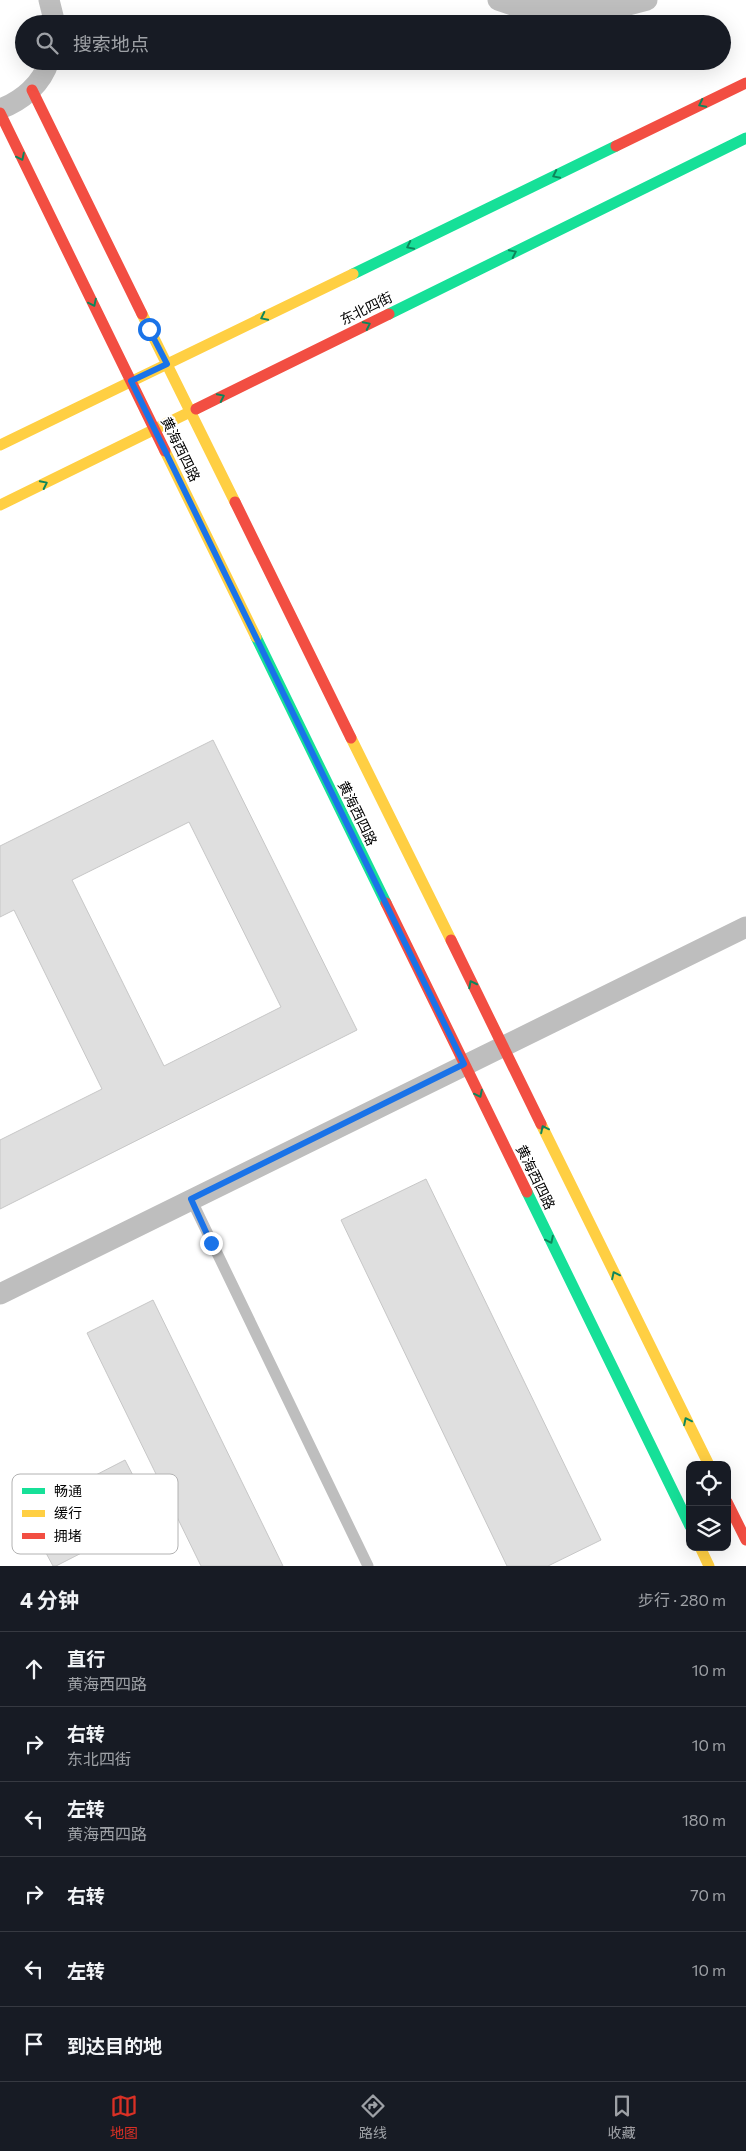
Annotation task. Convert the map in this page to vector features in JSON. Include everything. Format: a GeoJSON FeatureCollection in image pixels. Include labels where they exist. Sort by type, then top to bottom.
{"type":"FeatureCollection","features":[{"type":"Feature","properties":{"kind":"street"},"geometry":{"type":"LineString","coordinates":[[49,0],[53,15]]}},
{"type":"Feature","properties":{"kind":"street"},"geometry":{"type":"LineString","coordinates":[[498,0],[527,10],[609,10],[647,0]]}},
{"type":"Feature","properties":{"kind":"street"},"geometry":{"type":"LineString","coordinates":[[0,109],[12,104],[32,90],[46,70]]}},
{"type":"Feature","properties":{"kind":"street"},"geometry":{"type":"LineString","coordinates":[[0,445],[746,83]]}},
{"type":"Feature","properties":{"kind":"street","name":"黄海西四路"},"geometry":{"type":"LineString","coordinates":[[32,90],[707,1461]]}},
{"type":"Feature","properties":{"kind":"street","name":"黄海西四路"},"geometry":{"type":"LineString","coordinates":[[0,113],[686,1518]]}},
{"type":"Feature","properties":{"kind":"street","name":"东北四街"},"geometry":{"type":"LineString","coordinates":[[0,505],[746,138]]}},
{"type":"Feature","properties":{"kind":"street"},"geometry":{"type":"LineString","coordinates":[[0,1294],[464,1064],[746,927]]}},
{"type":"Feature","properties":{"kind":"street"},"geometry":{"type":"LineString","coordinates":[[729,1506],[746,1540]]}},
{"type":"Feature","properties":{"kind":"street"},"geometry":{"type":"LineString","coordinates":[[702,1551],[709,1566]]}},
{"type":"Feature","properties":{"kind":"lane"},"geometry":{"type":"LineString","coordinates":[[191,1199],[368,1566]]}},
{"type":"Feature","properties":{"kind":"building"},"geometry":{"type":"Polygon","coordinates":[[[213,740],[357,1030],[0,1209],[0,1140],[102,1089],[14,910],[0,917],[0,846],[213,740]],[[189,822],[72,880],[164,1066],[281,1007],[189,822]]]}},
{"type":"Feature","properties":{"kind":"building"},"geometry":{"type":"Polygon","coordinates":[[[426,1179],[601,1540],[548,1566],[507,1566],[341,1220],[426,1179]]]}},
{"type":"Feature","properties":{"kind":"building"},"geometry":{"type":"Polygon","coordinates":[[[153,1300],[283,1566],[201,1566],[178,1519],[178,1474],[156,1474],[87,1333],[153,1300]]]}},
{"type":"Feature","properties":{"kind":"building"},"geometry":{"type":"Polygon","coordinates":[[[125,1460],[132,1474],[98,1474],[125,1460]]]}},
{"type":"Feature","properties":{"kind":"building"},"geometry":{"type":"Polygon","coordinates":[[[47,1554],[80,1554],[56,1566],[53,1566],[47,1554]]]}},
{"type":"Feature","properties":{"kind":"traffic: fast"},"geometry":{"type":"LineString","coordinates":[[389,314],[746,138]]}},
{"type":"Feature","properties":{"kind":"traffic: fast"},"geometry":{"type":"LineString","coordinates":[[353,274],[616,146]]}},
{"type":"Feature","properties":{"kind":"traffic: fast"},"geometry":{"type":"LineString","coordinates":[[256,637],[386,903]]}},
{"type":"Feature","properties":{"kind":"traffic: fast"},"geometry":{"type":"LineString","coordinates":[[527,1192],[686,1518]]}},
{"type":"Feature","properties":{"kind":"traffic: slow"},"geometry":{"type":"LineString","coordinates":[[0,445],[353,274]]}},
{"type":"Feature","properties":{"kind":"traffic: slow"},"geometry":{"type":"LineString","coordinates":[[142,314],[235,502]]}},
{"type":"Feature","properties":{"kind":"traffic: slow"},"geometry":{"type":"LineString","coordinates":[[0,505],[196,409]]}},
{"type":"Feature","properties":{"kind":"traffic: slow"},"geometry":{"type":"LineString","coordinates":[[165,451],[256,637]]}},
{"type":"Feature","properties":{"kind":"traffic: slow"},"geometry":{"type":"LineString","coordinates":[[351,738],[451,940]]}},
{"type":"Feature","properties":{"kind":"traffic: slow"},"geometry":{"type":"LineString","coordinates":[[541,1124],[707,1461]]}},
{"type":"Feature","properties":{"kind":"traffic: slow"},"geometry":{"type":"LineString","coordinates":[[702,1551],[709,1566]]}},
{"type":"Feature","properties":{"kind":"traffic: jam"},"geometry":{"type":"LineString","coordinates":[[616,146],[746,83]]}},
{"type":"Feature","properties":{"kind":"traffic: jam"},"geometry":{"type":"LineString","coordinates":[[32,90],[142,314]]}},
{"type":"Feature","properties":{"kind":"traffic: jam"},"geometry":{"type":"LineString","coordinates":[[0,113],[165,451]]}},
{"type":"Feature","properties":{"kind":"traffic: jam"},"geometry":{"type":"LineString","coordinates":[[196,409],[389,314]]}},
{"type":"Feature","properties":{"kind":"traffic: jam"},"geometry":{"type":"LineString","coordinates":[[235,502],[351,738]]}},
{"type":"Feature","properties":{"kind":"traffic: jam"},"geometry":{"type":"LineString","coordinates":[[386,903],[527,1192]]}},
{"type":"Feature","properties":{"kind":"traffic: jam"},"geometry":{"type":"LineString","coordinates":[[451,940],[541,1124]]}},
{"type":"Feature","properties":{"kind":"traffic: jam"},"geometry":{"type":"LineString","coordinates":[[729,1506],[746,1540]]}},
{"type":"Feature","properties":{"kind":"route"},"geometry":{"type":"LineString","coordinates":[[149,329],[167,364],[131,381],[464,1064],[191,1199],[211,1243]]}}]}
